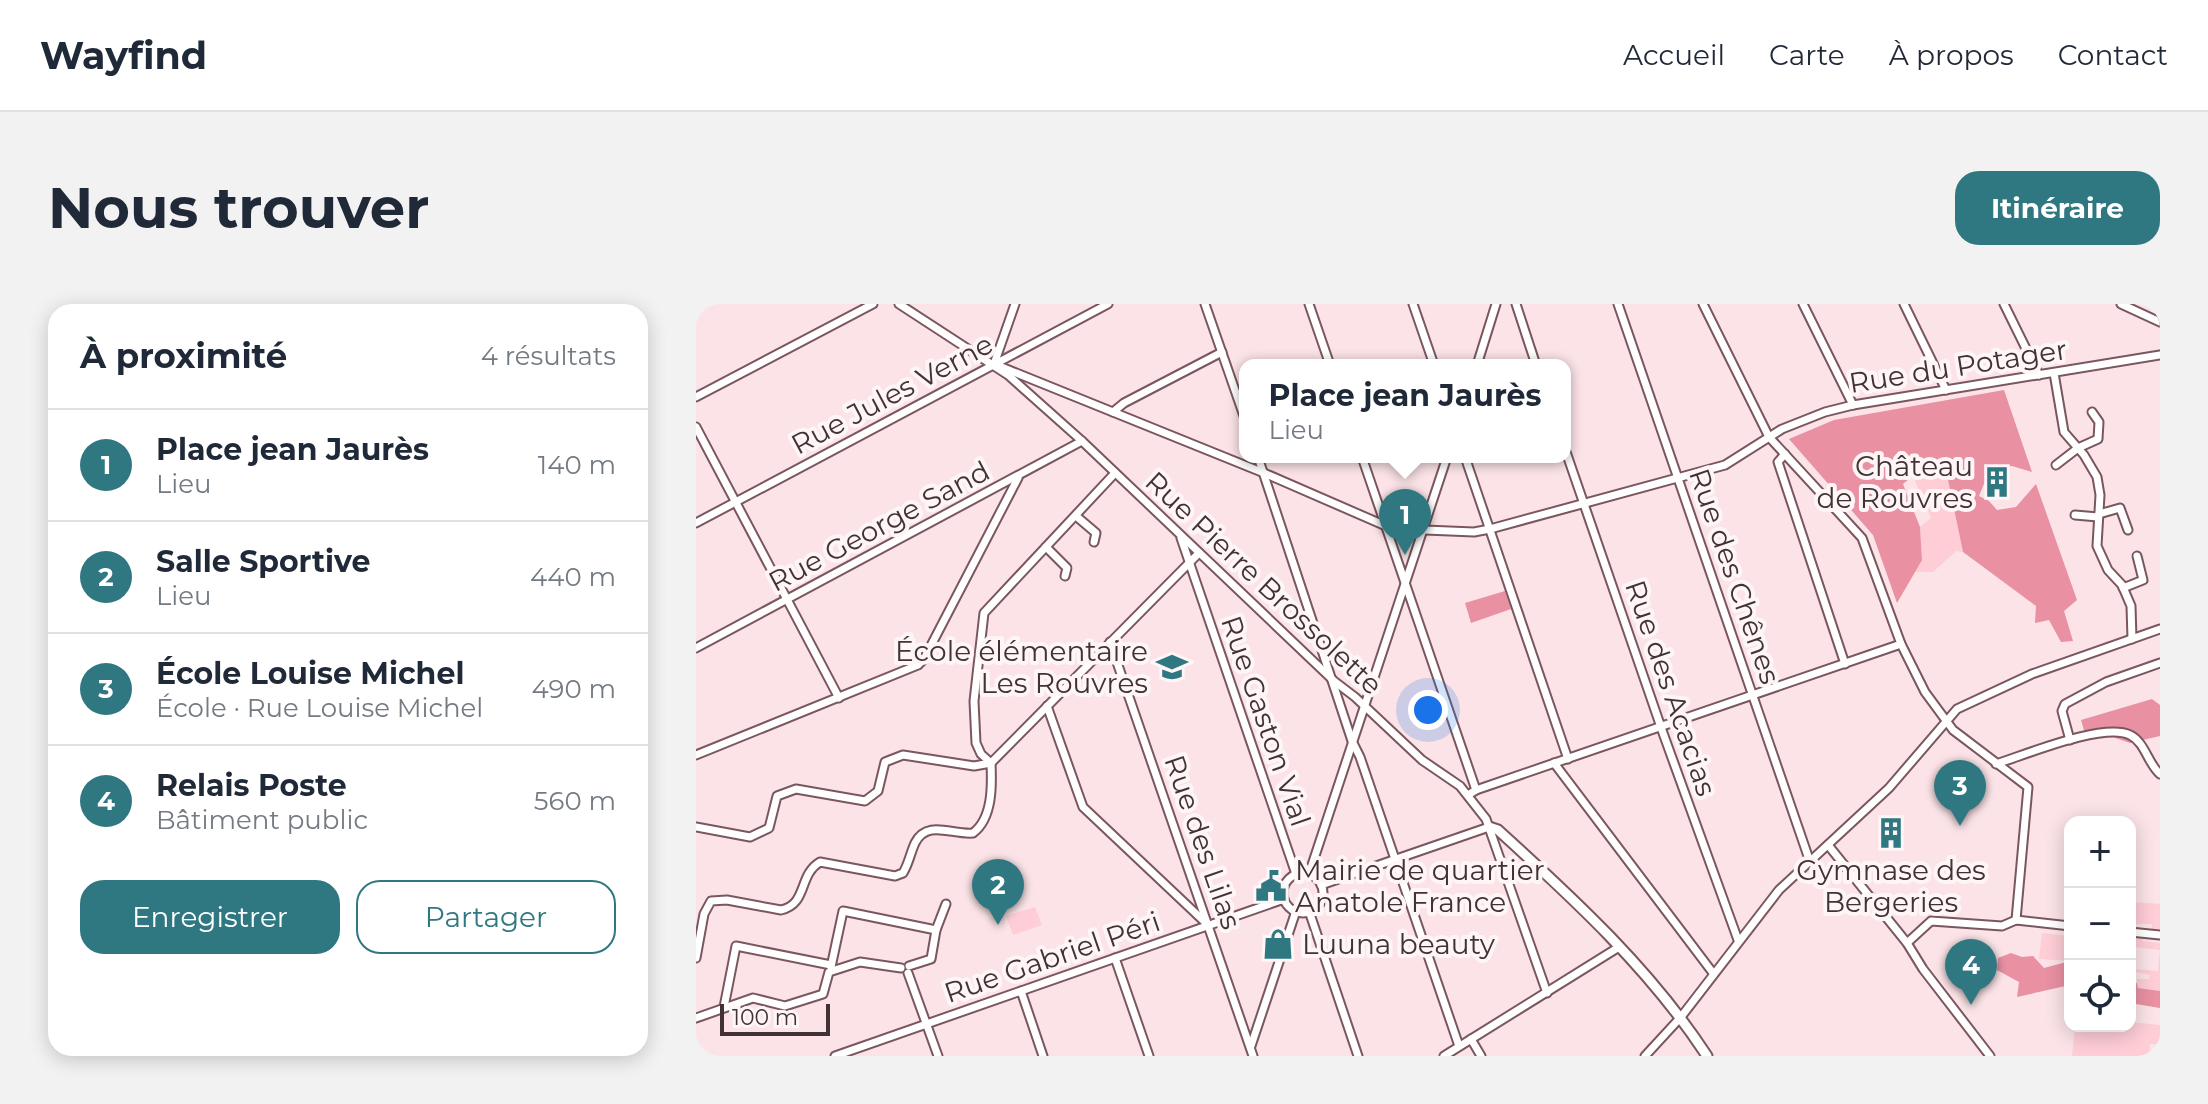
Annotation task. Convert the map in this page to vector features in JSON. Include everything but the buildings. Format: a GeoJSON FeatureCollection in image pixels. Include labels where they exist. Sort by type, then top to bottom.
{"type":"FeatureCollection","features":[{"type":"Feature","properties":{"kind":"street"},"geometry":{"type":"LineString","coordinates":[[696,397],[873,304]]}},
{"type":"Feature","properties":{"kind":"street","name":"Rue Pierre Brossolette"},"geometry":{"type":"LineString","coordinates":[[899,304],[994,364],[1029,394],[1334,681],[1422,760],[1460,786],[1489,827],[1498,830],[1577,901],[1681,1017],[1707,1056]]}},
{"type":"Feature","properties":{"kind":"street"},"geometry":{"type":"LineString","coordinates":[[994,364],[1015,304]]}},
{"type":"Feature","properties":{"kind":"street","name":"Rue Jules Verne"},"geometry":{"type":"LineString","coordinates":[[696,523],[1108,304]]}},
{"type":"Feature","properties":{"kind":"street"},"geometry":{"type":"LineString","coordinates":[[1205,304],[1239,402]]}},
{"type":"Feature","properties":{"kind":"street"},"geometry":{"type":"LineString","coordinates":[[1309,304],[1328,359]]}},
{"type":"Feature","properties":{"kind":"street"},"geometry":{"type":"LineString","coordinates":[[1413,304],[1432,359]]}},
{"type":"Feature","properties":{"kind":"street"},"geometry":{"type":"LineString","coordinates":[[1479,359],[1496,304]]}},
{"type":"Feature","properties":{"kind":"street"},"geometry":{"type":"LineString","coordinates":[[1516,304],[1534,359]]}},
{"type":"Feature","properties":{"kind":"street","name":"Rue des Chênes"},"geometry":{"type":"LineString","coordinates":[[1618,304],[1810,862]]}},
{"type":"Feature","properties":{"kind":"street"},"geometry":{"type":"LineString","coordinates":[[1703,304],[1769,437],[1862,538],[1901,644],[1925,692],[1953,730],[2028,787],[2016,920]]}},
{"type":"Feature","properties":{"kind":"street"},"geometry":{"type":"LineString","coordinates":[[1803,304],[1853,405]]}},
{"type":"Feature","properties":{"kind":"street"},"geometry":{"type":"LineString","coordinates":[[1904,304],[1946,390]]}},
{"type":"Feature","properties":{"kind":"street"},"geometry":{"type":"LineString","coordinates":[[2004,304],[2039,375]]}},
{"type":"Feature","properties":{"kind":"street"},"geometry":{"type":"LineString","coordinates":[[2121,304],[2160,322]]}},
{"type":"Feature","properties":{"kind":"street"},"geometry":{"type":"LineString","coordinates":[[1113,412],[1222,352]]}},
{"type":"Feature","properties":{"kind":"street","name":"Rue du Potager"},"geometry":{"type":"LineString","coordinates":[[994,364],[1386,526],[1474,532],[1725,465],[1803,420],[1853,405],[2160,355]]}},
{"type":"Feature","properties":{"kind":"street"},"geometry":{"type":"LineString","coordinates":[[2054,373],[2064,432],[2097,477],[2097,546],[2131,606],[2132,639]]}},
{"type":"Feature","properties":{"kind":"street"},"geometry":{"type":"LineString","coordinates":[[1029,394],[1029,386],[1037,381]]}},
{"type":"Feature","properties":{"kind":"street"},"geometry":{"type":"LineString","coordinates":[[2056,465],[2078,448],[2098,439],[2099,422],[2092,412]]}},
{"type":"Feature","properties":{"kind":"street"},"geometry":{"type":"LineString","coordinates":[[696,427],[839,698]]}},
{"type":"Feature","properties":{"kind":"street","name":"Rue George Sand"},"geometry":{"type":"LineString","coordinates":[[696,648],[1082,441]]}},
{"type":"Feature","properties":{"kind":"street"},"geometry":{"type":"LineString","coordinates":[[1785,454],[1778,462],[1845,664]]}},
{"type":"Feature","properties":{"kind":"street"},"geometry":{"type":"LineString","coordinates":[[1260,463],[1352,741],[1459,1046]]}},
{"type":"Feature","properties":{"kind":"street"},"geometry":{"type":"LineString","coordinates":[[1364,463],[1476,790]]}},
{"type":"Feature","properties":{"kind":"street"},"geometry":{"type":"LineString","coordinates":[[1309,874],[1445,463]]}},
{"type":"Feature","properties":{"kind":"street"},"geometry":{"type":"LineString","coordinates":[[1467,463],[1568,759]]}},
{"type":"Feature","properties":{"kind":"street","name":"Rue des Acacias"},"geometry":{"type":"LineString","coordinates":[[1570,463],[1738,940]]}},
{"type":"Feature","properties":{"kind":"street"},"geometry":{"type":"LineString","coordinates":[[696,958],[704,914],[711,901],[727,900],[781,910],[795,905],[807,873],[820,862],[895,876],[903,873],[922,833],[931,829],[973,833],[983,821],[992,785],[991,763],[981,754],[976,743],[974,701],[984,613],[1115,473]]}},
{"type":"Feature","properties":{"kind":"street"},"geometry":{"type":"LineString","coordinates":[[2097,477],[2109,475]]}},
{"type":"Feature","properties":{"kind":"street"},"geometry":{"type":"LineString","coordinates":[[696,755],[910,669],[924,659],[1018,478]]}},
{"type":"Feature","properties":{"kind":"street"},"geometry":{"type":"LineString","coordinates":[[2075,515],[2099,515],[2120,508],[2128,530]]}},
{"type":"Feature","properties":{"kind":"street"},"geometry":{"type":"LineString","coordinates":[[1076,516],[1096,533],[1094,542]]}},
{"type":"Feature","properties":{"kind":"street","name":"Rue Gaston Vial"},"geometry":{"type":"LineString","coordinates":[[1180,536],[1296,874]]}},
{"type":"Feature","properties":{"kind":"street"},"geometry":{"type":"LineString","coordinates":[[1046,547],[1067,568],[1065,576]]}},
{"type":"Feature","properties":{"kind":"street"},"geometry":{"type":"LineString","coordinates":[[696,827],[758,836],[772,822],[777,796],[796,789],[865,801],[878,791],[885,762],[903,755],[974,766],[991,763],[1198,554]]}},
{"type":"Feature","properties":{"kind":"street"},"geometry":{"type":"LineString","coordinates":[[2123,588],[2145,583],[2137,556]]}},
{"type":"Feature","properties":{"kind":"street"},"geometry":{"type":"LineString","coordinates":[[1645,1056],[1681,1017],[1779,890],[1889,788],[1957,709],[2032,674],[2160,629]]}},
{"type":"Feature","properties":{"kind":"street"},"geometry":{"type":"LineString","coordinates":[[1317,665],[1324,659],[1320,639]]}},
{"type":"Feature","properties":{"kind":"street","name":"Rue des Lilas"},"geometry":{"type":"LineString","coordinates":[[1110,642],[1251,1053]]}},
{"type":"Feature","properties":{"kind":"street"},"geometry":{"type":"LineString","coordinates":[[1468,795],[1901,644]]}},
{"type":"Feature","properties":{"kind":"street"},"geometry":{"type":"LineString","coordinates":[[2070,740],[2062,711],[2065,704],[2106,682],[2160,663]]}},
{"type":"Feature","properties":{"kind":"street"},"geometry":{"type":"LineString","coordinates":[[1047,706],[1083,807],[1209,925]]}},
{"type":"Feature","properties":{"kind":"street"},"geometry":{"type":"LineString","coordinates":[[1996,764],[2101,731],[2130,735],[2160,774]]}},
{"type":"Feature","properties":{"kind":"street"},"geometry":{"type":"LineString","coordinates":[[1554,763],[1713,973]]}},
{"type":"Feature","properties":{"kind":"street"},"geometry":{"type":"LineString","coordinates":[[1321,885],[1489,827],[1547,993]]}},
{"type":"Feature","properties":{"kind":"street"},"geometry":{"type":"LineString","coordinates":[[1828,845],[1907,943],[1990,1056]]}},
{"type":"Feature","properties":{"kind":"street"},"geometry":{"type":"LineString","coordinates":[[1296,874],[1309,874],[1321,885],[1322,898],[1309,911],[1296,911],[1284,899],[1286,881],[1296,874]]}},
{"type":"Feature","properties":{"kind":"street","name":"Rue Gabriel Péri"},"geometry":{"type":"LineString","coordinates":[[835,1056],[1284,899]]}},
{"type":"Feature","properties":{"kind":"street"},"geometry":{"type":"LineString","coordinates":[[724,1007],[736,946],[830,969],[860,962],[906,969],[931,959],[936,930],[946,904]]}},
{"type":"Feature","properties":{"kind":"street"},"geometry":{"type":"LineString","coordinates":[[1190,910],[1202,907]]}},
{"type":"Feature","properties":{"kind":"street"},"geometry":{"type":"LineString","coordinates":[[696,1018],[753,998],[785,1006],[823,994],[843,911],[936,930]]}},
{"type":"Feature","properties":{"kind":"street"},"geometry":{"type":"LineString","coordinates":[[1251,1053],[1296,911]]}},
{"type":"Feature","properties":{"kind":"street"},"geometry":{"type":"LineString","coordinates":[[1309,911],[1358,1056]]}},
{"type":"Feature","properties":{"kind":"street"},"geometry":{"type":"LineString","coordinates":[[1907,943],[1931,921],[2002,926],[2016,920],[2064,925]]}},
{"type":"Feature","properties":{"kind":"street"},"geometry":{"type":"LineString","coordinates":[[2136,933],[2160,935]]}},
{"type":"Feature","properties":{"kind":"street"},"geometry":{"type":"LineString","coordinates":[[1444,1056],[1619,947]]}},
{"type":"Feature","properties":{"kind":"street"},"geometry":{"type":"LineString","coordinates":[[1115,958],[1149,1056]]}},
{"type":"Feature","properties":{"kind":"street"},"geometry":{"type":"LineString","coordinates":[[906,969],[938,1056]]}},
{"type":"Feature","properties":{"kind":"street"},"geometry":{"type":"LineString","coordinates":[[1021,991],[1043,1056]]}},
{"type":"Feature","properties":{"kind":"street"},"geometry":{"type":"LineString","coordinates":[[1471,1039],[1481,1056]]}},
{"type":"Feature","properties":{"kind":"shaded area"},"geometry":{"type":"Polygon","coordinates":[[[2004,390],[2032,472],[2012,466],[1990,469],[1979,496],[1997,510],[2016,507],[2036,484],[2077,600],[2064,611],[2073,641],[2061,642],[2049,620],[2035,623],[2036,606],[1963,552],[1948,480],[1925,466],[1903,484],[1920,527],[1922,560],[1897,603],[1873,535],[1789,439],[1834,420],[2004,390]]]}},
{"type":"Feature","properties":{"kind":"shaded area"},"geometry":{"type":"Polygon","coordinates":[[[1925,466],[1948,480],[1963,552],[1956,551],[1933,572],[1915,572],[1922,559],[1920,527],[1931,518],[1913,476],[1925,466]]]}},
{"type":"Feature","properties":{"kind":"shaded area"},"geometry":{"type":"Polygon","coordinates":[[[1505,591],[1511,609],[1471,623],[1465,603],[1505,591]]]}},
{"type":"Feature","properties":{"kind":"shaded area"},"geometry":{"type":"Polygon","coordinates":[[[2152,699],[2160,705],[2160,736],[2130,743],[2110,736],[2086,737],[2081,720],[2152,699]]]}},
{"type":"Feature","properties":{"kind":"shaded area"},"geometry":{"type":"Polygon","coordinates":[[[2136,902],[2160,904],[2160,932],[2152,930],[2152,924],[2136,924],[2136,902]]]}},
{"type":"Feature","properties":{"kind":"shaded area"},"geometry":{"type":"Polygon","coordinates":[[[1035,907],[1042,925],[1013,935],[1006,916],[1035,907]]]}},
{"type":"Feature","properties":{"kind":"shaded area"},"geometry":{"type":"Polygon","coordinates":[[[2042,933],[2064,935],[2064,961],[2039,959],[2042,933]]]}},
{"type":"Feature","properties":{"kind":"shaded area"},"geometry":{"type":"Polygon","coordinates":[[[2143,936],[2143,941],[2160,943],[2160,950],[2136,947],[2136,939],[2143,936]]]}},
{"type":"Feature","properties":{"kind":"shaded area"},"geometry":{"type":"Polygon","coordinates":[[[2160,950],[2160,991],[2138,988],[2137,979],[2149,979],[2150,975],[2136,972],[2136,969],[2158,971],[2160,950]]]}},
{"type":"Feature","properties":{"kind":"shaded area"},"geometry":{"type":"Polygon","coordinates":[[[2011,953],[2022,957],[2033,956],[2044,968],[2064,963],[2064,986],[2017,997],[2019,982],[1997,970],[1998,958],[2011,953]]]}},
{"type":"Feature","properties":{"kind":"shaded area"},"geometry":{"type":"Polygon","coordinates":[[[2136,983],[2138,988],[2160,991],[2160,1008],[2136,1004],[2136,983]]]}},
{"type":"Feature","properties":{"kind":"shaded area"},"geometry":{"type":"Polygon","coordinates":[[[2136,1023],[2160,1025],[2160,1044],[2150,1044],[2149,1056],[2072,1056],[2074,1032],[2136,1032],[2136,1023]]]}},
{"type":"Feature","properties":{"kind":"place","name":"Château de Rouvres"},"geometry":{"type":"Point","coordinates":[1997,482]}},
{"type":"Feature","properties":{"kind":"place","name":"Place jean Jaurès"},"geometry":{"type":"Point","coordinates":[1405,555]}},
{"type":"Feature","properties":{"kind":"place","name":"École élémentaire Les Rouvres"},"geometry":{"type":"Point","coordinates":[1172,667]}},
{"type":"Feature","properties":{"kind":"place","name":"École Louise Michel"},"geometry":{"type":"Point","coordinates":[1960,826]}},
{"type":"Feature","properties":{"kind":"place","name":"Gymnase des Bergeries"},"geometry":{"type":"Point","coordinates":[1891,833]}},
{"type":"Feature","properties":{"kind":"place","name":"Mairie de quartier Anatole France"},"geometry":{"type":"Point","coordinates":[1271,886]}},
{"type":"Feature","properties":{"kind":"place","name":"Salle Sportive"},"geometry":{"type":"Point","coordinates":[998,925]}},
{"type":"Feature","properties":{"kind":"place","name":"Luuna beauty"},"geometry":{"type":"Point","coordinates":[1278,944]}},
{"type":"Feature","properties":{"kind":"place","name":"Relais Poste"},"geometry":{"type":"Point","coordinates":[1971,1005]}}]}
